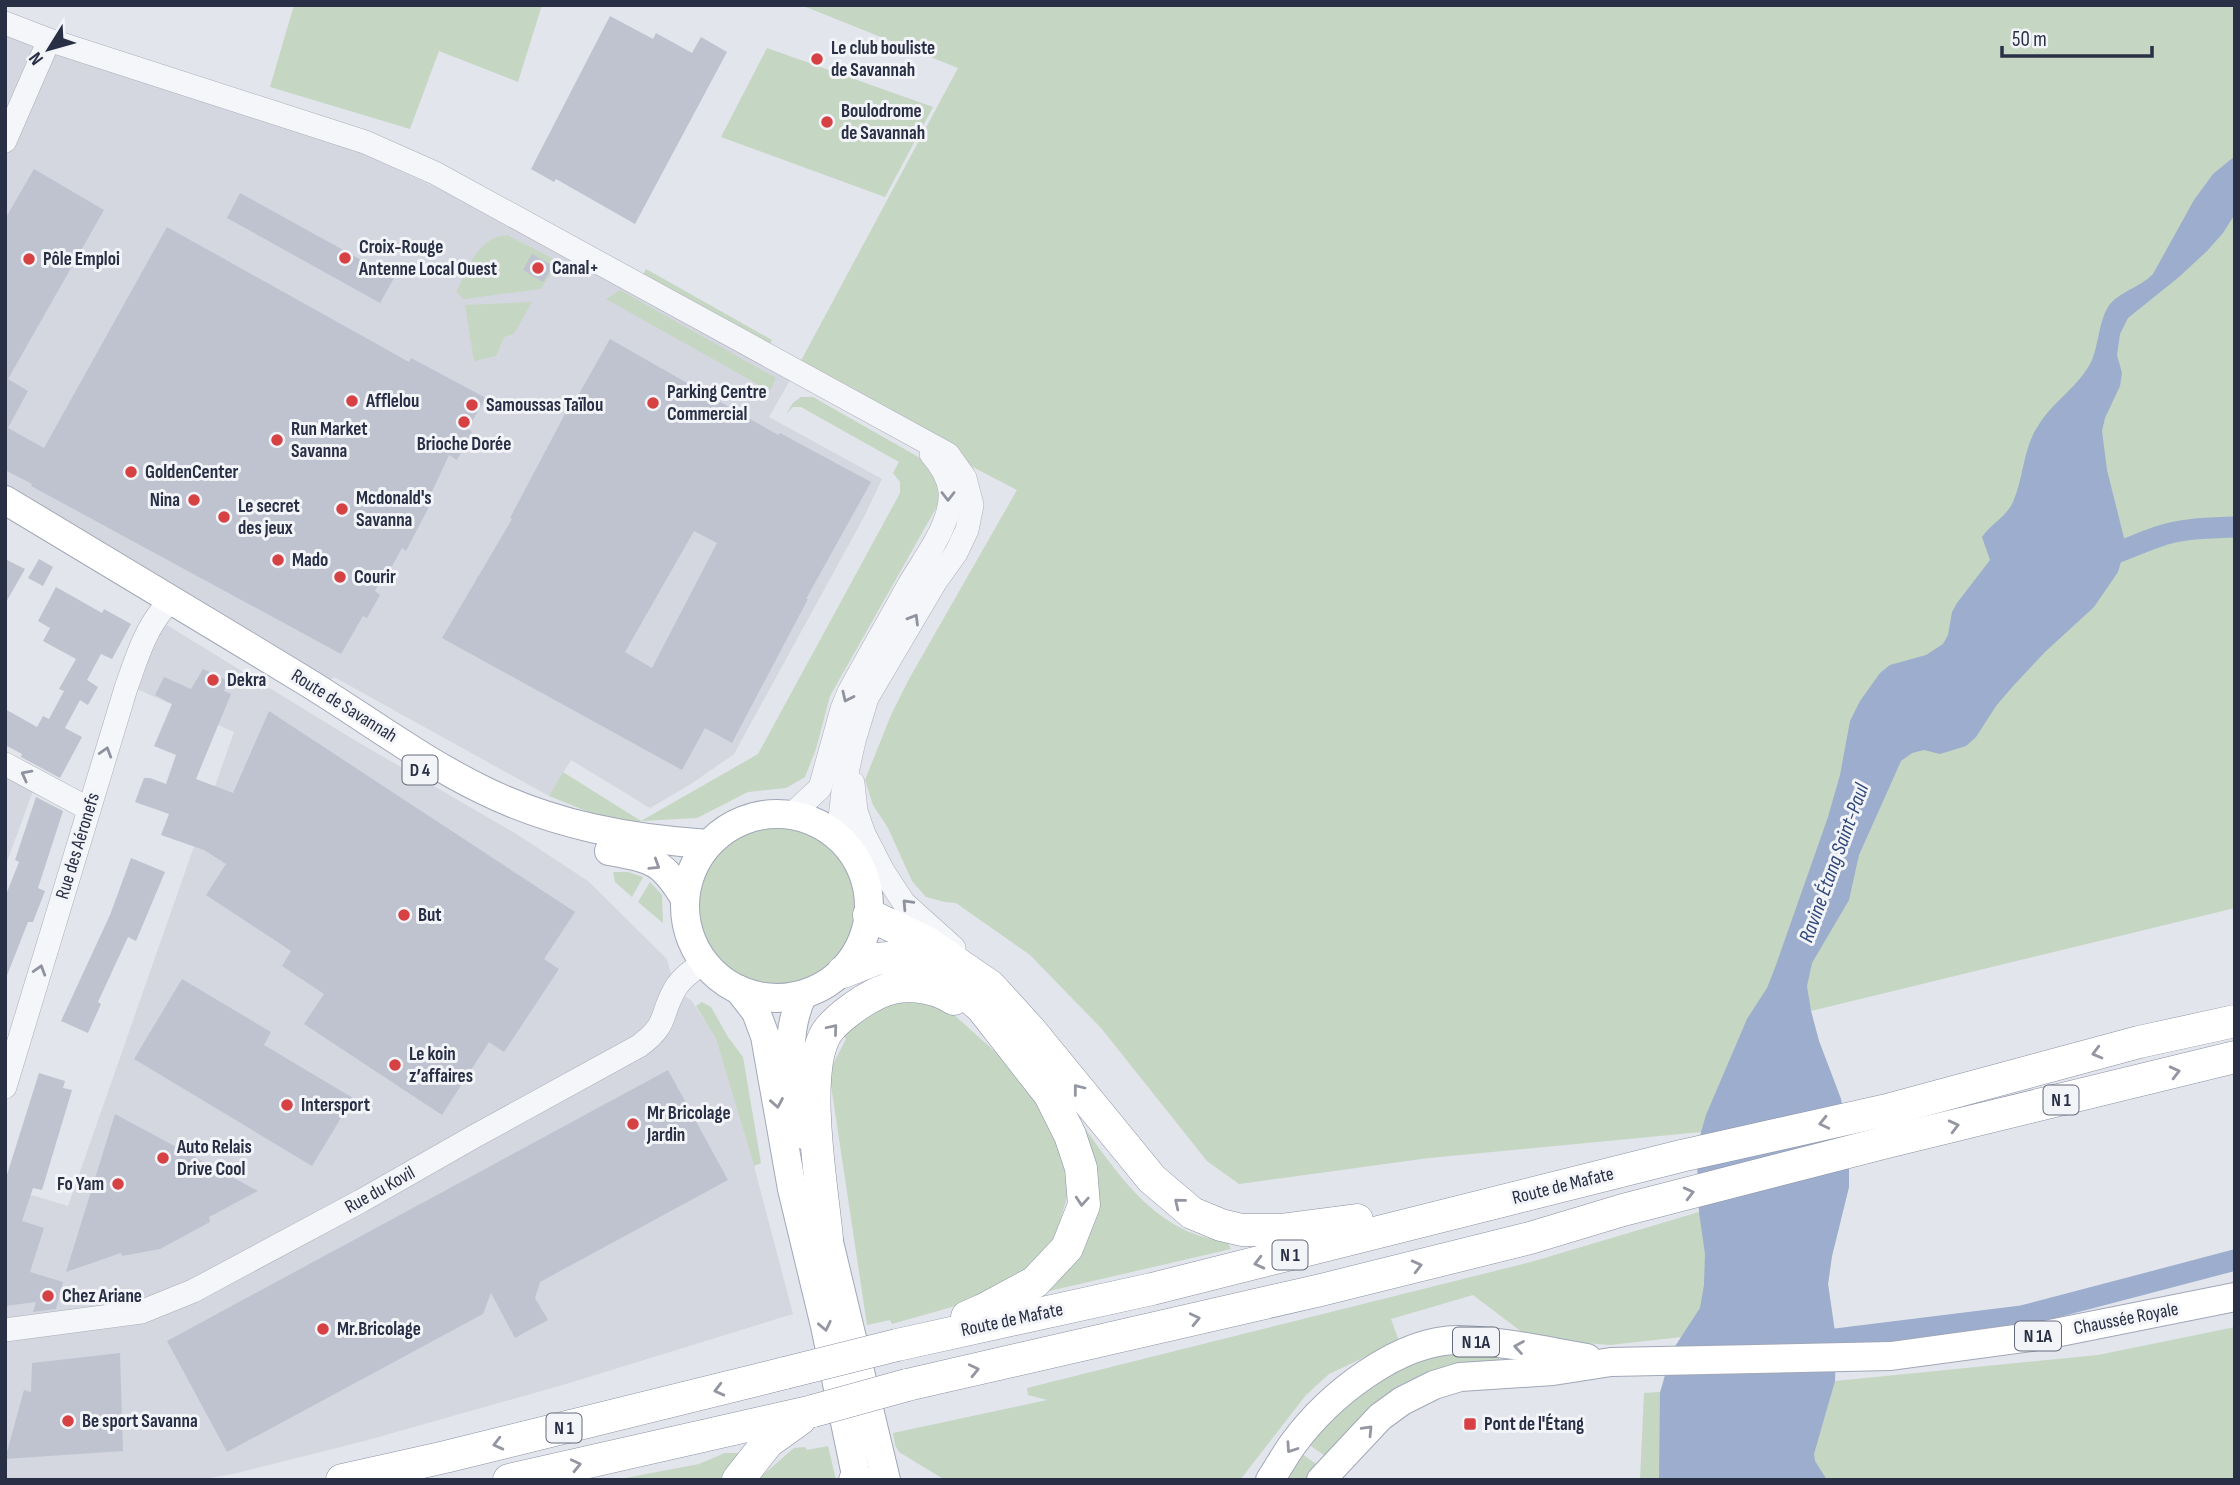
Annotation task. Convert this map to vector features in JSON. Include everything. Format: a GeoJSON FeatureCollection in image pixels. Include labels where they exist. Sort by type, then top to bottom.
{"type":"FeatureCollection","features":[{"type":"Feature","properties":{"kind":"highway"},"geometry":{"type":"LineString","coordinates":[[869,915],[926,942],[990,986],[1030,1030],[1152,1179],[1192,1213],[1242,1230],[1280,1230],[1532,1194]]}},
{"type":"Feature","properties":{"kind":"highway"},"geometry":{"type":"LineString","coordinates":[[843,972],[876,959],[901,957],[920,963],[961,989],[982,1008],[1050,1095],[1070,1135],[1081,1168],[1084,1205],[1068,1248],[1035,1282],[983,1310],[897,1345]]}},
{"type":"Feature","properties":{"kind":"highway"},"geometry":{"type":"LineString","coordinates":[[827,1239],[815,1084],[818,1059],[827,1032],[866,999],[887,989],[918,986],[946,994],[999,1030]]}},
{"type":"Feature","properties":{"kind":"highway","name":"Route de Mafate"},"geometry":{"type":"LineString","coordinates":[[342,1480],[897,1345],[1152,1289],[1681,1156],[1891,1109],[2139,1042],[2235,1021]]}},
{"type":"Feature","properties":{"kind":"highway","name":"Route de Mafate"},"geometry":{"type":"LineString","coordinates":[[509,1480],[1321,1290],[1530,1238],[1623,1210],[1887,1142],[2235,1057]]}},
{"type":"Feature","properties":{"kind":"highway"},"geometry":{"type":"LineString","coordinates":[[738,1480],[768,1442],[813,1411]]}},
{"type":"Feature","properties":{"kind":"main road","name":"Route de Savannah"},"geometry":{"type":"LineString","coordinates":[[5,500],[318,689],[444,769],[484,790],[533,811],[580,826],[664,841],[708,845]]}},
{"type":"Feature","properties":{"kind":"main road","name":"Route de Savannah"},"geometry":{"type":"LineString","coordinates":[[5,512],[138,589],[202,636],[437,780],[482,805],[551,836],[583,846],[642,857],[660,866],[673,879],[685,899]]}},
{"type":"Feature","properties":{"kind":"main road"},"geometry":{"type":"LineString","coordinates":[[772,814],[791,815],[820,824],[844,842],[858,862],[867,883],[869,915],[861,946],[843,972],[831,982],[802,996],[770,998],[739,990],[713,973],[695,948],[685,916],[685,899],[692,870],[708,845],[722,832],[746,820],[772,814]]}},
{"type":"Feature","properties":{"kind":"main road"},"geometry":{"type":"LineString","coordinates":[[739,990],[756,1012],[765,1036],[793,1189],[863,1479]]}},
{"type":"Feature","properties":{"kind":"main road"},"geometry":{"type":"LineString","coordinates":[[802,996],[790,1037],[790,1060],[827,1239],[863,1479]]}},
{"type":"Feature","properties":{"kind":"main road","name":"Chaussée Royale"},"geometry":{"type":"LineString","coordinates":[[1611,1362],[1891,1356],[2045,1335],[2235,1297]]}},
{"type":"Feature","properties":{"kind":"main road","name":"N 1A"},"geometry":{"type":"LineString","coordinates":[[1270,1480],[1294,1443],[1324,1408],[1402,1354],[1435,1343],[1459,1340],[1510,1345],[1611,1362]]}},
{"type":"Feature","properties":{"kind":"main road","name":"N 1A"},"geometry":{"type":"LineString","coordinates":[[1321,1480],[1380,1417],[1434,1385],[1460,1377],[1553,1371],[1611,1362]]}},
{"type":"Feature","properties":{"kind":"street"},"geometry":{"type":"LineString","coordinates":[[5,23],[49,40],[354,138],[435,173],[948,454],[965,478],[972,505],[967,530],[956,553],[936,581],[867,698],[843,791],[840,818],[844,842]]}},
{"type":"Feature","properties":{"kind":"street"},"geometry":{"type":"LineString","coordinates":[[5,141],[49,40]]}},
{"type":"Feature","properties":{"kind":"street"},"geometry":{"type":"LineString","coordinates":[[791,815],[820,788],[849,692],[946,519],[950,492],[943,467],[917,438]]}},
{"type":"Feature","properties":{"kind":"street","name":"Rue des Aéronefs"},"geometry":{"type":"LineString","coordinates":[[5,1087],[13,1031],[89,809],[130,676],[144,639],[163,609]]}},
{"type":"Feature","properties":{"kind":"street"},"geometry":{"type":"LineString","coordinates":[[851,752],[856,811],[864,834],[883,871],[904,903],[940,934],[990,986]]}},
{"type":"Feature","properties":{"kind":"street"},"geometry":{"type":"LineString","coordinates":[[5,764],[89,809]]}},
{"type":"Feature","properties":{"kind":"street","name":"Rue du Kovil"},"geometry":{"type":"LineString","coordinates":[[5,1330],[141,1312],[193,1291],[361,1202],[639,1046],[660,1027],[675,989],[704,962]]}},
{"type":"Feature","properties":{"kind":"shaded area"},"geometry":{"type":"Polygon","coordinates":[[[5,31],[295,123],[448,193],[796,370],[769,417],[882,479],[864,517],[734,754],[650,808],[571,760],[549,796],[334,677],[324,685],[5,491],[5,434],[20,405],[5,396],[5,31]]]}},
{"type":"Feature","properties":{"kind":"shaded area"},"geometry":{"type":"Polygon","coordinates":[[[157,619],[356,741],[518,835],[588,881],[667,959],[675,989],[692,1001],[716,1039],[754,1166],[793,1314],[566,1384],[368,1440],[233,1474],[198,1480],[5,1480],[5,1187],[68,1206],[234,732],[130,686],[157,619]]]}},
{"type":"Feature","properties":{"kind":"shaded area"},"geometry":{"type":"Polygon","coordinates":[[[5,767],[36,783],[5,867],[5,767]]]}},
{"type":"Feature","properties":{"kind":"green space"},"geometry":{"type":"Polygon","coordinates":[[[294,5],[542,5],[518,82],[439,51],[410,129],[270,87],[294,5]]]}},
{"type":"Feature","properties":{"kind":"green space"},"geometry":{"type":"Polygon","coordinates":[[[801,5],[2235,5],[2235,908],[1811,1011],[1819,1041],[1841,1099],[1849,1146],[1849,1187],[1828,1284],[1836,1339],[1835,1381],[2098,1355],[2235,1327],[2235,1480],[1640,1480],[1644,1393],[1660,1392],[1672,1351],[1682,1337],[1610,1345],[1531,1339],[1473,1295],[1391,1319],[1399,1341],[1329,1374],[1306,1395],[1240,1480],[945,1480],[899,1452],[893,1433],[1047,1400],[1028,1395],[1027,1388],[1531,1262],[1699,1212],[1697,1158],[1701,1132],[1429,1158],[1239,1184],[1207,1161],[1101,1028],[1030,955],[956,903],[926,897],[912,881],[888,828],[873,805],[865,780],[891,715],[909,679],[1017,490],[796,370],[958,68],[801,5]]]}},
{"type":"Feature","properties":{"kind":"green space","name":"Boulodrome de Savannah"},"geometry":{"type":"Polygon","coordinates":[[[767,48],[933,107],[885,197],[721,137],[767,48]]]}},
{"type":"Feature","properties":{"kind":"green space"},"geometry":{"type":"Polygon","coordinates":[[[507,235],[558,261],[541,289],[464,299],[456,292],[475,256],[488,242],[507,235]]]}},
{"type":"Feature","properties":{"kind":"green space"},"geometry":{"type":"Polygon","coordinates":[[[646,269],[772,340],[768,348],[642,277],[646,269]]]}},
{"type":"Feature","properties":{"kind":"green space"},"geometry":{"type":"Polygon","coordinates":[[[620,290],[776,378],[770,391],[606,299],[620,290]]]}},
{"type":"Feature","properties":{"kind":"green space"},"geometry":{"type":"Polygon","coordinates":[[[532,302],[514,334],[504,337],[496,356],[474,361],[465,305],[532,302]]]}},
{"type":"Feature","properties":{"kind":"green space"},"geometry":{"type":"Polygon","coordinates":[[[801,397],[813,397],[929,463],[944,494],[830,696],[816,749],[805,777],[786,788],[748,792],[697,818],[641,821],[758,754],[900,493],[900,482],[893,473],[899,462],[801,407],[793,407],[786,414],[793,403],[801,397]]]}},
{"type":"Feature","properties":{"kind":"green space"},"geometry":{"type":"Polygon","coordinates":[[[563,772],[641,821],[637,824],[589,812],[549,796],[563,772]]]}},
{"type":"Feature","properties":{"kind":"green space"},"geometry":{"type":"Polygon","coordinates":[[[776,825],[807,831],[834,849],[852,876],[858,907],[852,938],[834,965],[807,983],[776,989],[745,983],[718,965],[700,938],[694,907],[700,876],[718,849],[745,831],[776,825]]]}},
{"type":"Feature","properties":{"kind":"green space"},"geometry":{"type":"Polygon","coordinates":[[[613,872],[628,872],[643,877],[632,897],[615,882],[613,872]]]}},
{"type":"Feature","properties":{"kind":"green space"},"geometry":{"type":"Polygon","coordinates":[[[650,882],[662,895],[663,923],[638,902],[650,882]]]}},
{"type":"Feature","properties":{"kind":"green space"},"geometry":{"type":"Polygon","coordinates":[[[913,997],[952,1013],[1002,1058],[1043,1112],[1064,1152],[1067,1197],[1056,1236],[1034,1267],[1001,1293],[892,1324],[890,1320],[867,1325],[829,1072],[846,1039],[840,1032],[859,1012],[913,997]]]}},
{"type":"Feature","properties":{"kind":"green space"},"geometry":{"type":"Polygon","coordinates":[[[702,1002],[711,1007],[743,1057],[761,1163],[754,1166],[716,1039],[696,1006],[702,1002]]]}},
{"type":"Feature","properties":{"kind":"green space"},"geometry":{"type":"Polygon","coordinates":[[[1072,1110],[1136,1194],[1177,1226],[1200,1236],[1227,1241],[1231,1249],[1045,1292],[1070,1259],[1072,1110]]]}},
{"type":"Feature","properties":{"kind":"green space"},"geometry":{"type":"Polygon","coordinates":[[[1425,1352],[1500,1354],[1498,1368],[1461,1369],[1328,1458],[1308,1444],[1362,1386],[1425,1352]]]}},
{"type":"Feature","properties":{"kind":"green space"},"geometry":{"type":"Polygon","coordinates":[[[828,1446],[836,1480],[757,1480],[794,1448],[805,1447],[807,1450],[828,1446]]]}},
{"type":"Feature","properties":{"kind":"green space"},"geometry":{"type":"Polygon","coordinates":[[[725,1453],[745,1453],[724,1480],[615,1480],[699,1464],[725,1453]]]}},
{"type":"Feature","properties":{"kind":"green space"},"geometry":{"type":"Polygon","coordinates":[[[1302,1454],[1319,1466],[1305,1480],[1286,1480],[1302,1454]]]}},
{"type":"Feature","properties":{"kind":"water","name":"Ravine Étang Saint-Paul"},"geometry":{"type":"Polygon","coordinates":[[[2235,156],[2235,214],[2223,233],[2179,277],[2128,318],[2120,334],[2117,355],[2122,373],[2120,386],[2102,431],[2107,470],[2124,538],[2124,551],[2118,572],[2094,607],[2014,685],[1996,706],[1976,737],[1966,746],[1940,754],[1924,750],[1912,753],[1901,761],[1859,855],[1849,900],[1812,963],[1807,986],[1811,1011],[1819,1041],[1841,1099],[1849,1146],[1849,1187],[1828,1284],[1836,1339],[1835,1381],[1814,1454],[1815,1461],[1827,1480],[1659,1480],[1660,1393],[1672,1351],[1700,1308],[1704,1285],[1705,1254],[1699,1212],[1697,1158],[1701,1132],[1747,1019],[1767,988],[1776,965],[1828,817],[1840,775],[1850,721],[1860,701],[1880,673],[1890,665],[1926,655],[1943,644],[1957,603],[1990,560],[1982,537],[2007,512],[2013,502],[2029,444],[2038,426],[2081,378],[2092,360],[2106,310],[2125,292],[2153,274],[2194,200],[2213,174],[2235,156]]]}},
{"type":"Feature","properties":{"kind":"building"},"geometry":{"type":"Polygon","coordinates":[[[610,16],[653,39],[656,33],[692,53],[701,37],[727,52],[635,224],[556,179],[554,182],[531,169],[610,16]]]}},
{"type":"Feature","properties":{"kind":"building","name":"Run Market Savanna"},"geometry":{"type":"Polygon","coordinates":[[[34,169],[104,210],[8,379],[28,391],[8,428],[44,448],[167,227],[409,362],[411,358],[486,398],[468,428],[472,432],[457,460],[449,455],[429,498],[433,499],[406,551],[402,548],[392,566],[387,567],[375,591],[380,595],[367,618],[363,616],[341,654],[5,470],[5,219],[34,169]]]}},
{"type":"Feature","properties":{"kind":"building"},"geometry":{"type":"Polygon","coordinates":[[[240,193],[394,278],[380,303],[227,218],[240,193]]]}},
{"type":"Feature","properties":{"kind":"building","name":"Canal+"},"geometry":{"type":"Polygon","coordinates":[[[532,254],[553,266],[543,282],[523,270],[532,254]]]}},
{"type":"Feature","properties":{"kind":"building"},"geometry":{"type":"Polygon","coordinates":[[[610,339],[778,435],[780,433],[871,482],[806,599],[732,743],[705,728],[682,770],[442,638],[512,519],[510,518],[565,414],[567,415],[610,339]],[[694,531],[625,652],[652,668],[717,543],[694,531]]]}},
{"type":"Feature","properties":{"kind":"building"},"geometry":{"type":"Polygon","coordinates":[[[5,559],[25,569],[5,604],[5,559]]]}},
{"type":"Feature","properties":{"kind":"building"},"geometry":{"type":"Polygon","coordinates":[[[39,559],[53,567],[43,586],[28,578],[39,559]]]}},
{"type":"Feature","properties":{"kind":"building"},"geometry":{"type":"Polygon","coordinates":[[[56,587],[102,613],[104,609],[131,624],[112,659],[101,654],[87,680],[98,687],[88,705],[80,700],[65,728],[82,737],[60,778],[5,745],[5,709],[37,727],[43,716],[49,719],[64,691],[59,689],[76,659],[43,641],[50,628],[38,621],[56,587]]]}},
{"type":"Feature","properties":{"kind":"building","name":"But"},"geometry":{"type":"Polygon","coordinates":[[[203,669],[228,681],[224,691],[231,694],[196,779],[233,793],[269,711],[575,912],[544,959],[559,969],[504,1052],[489,1042],[442,1115],[304,1024],[324,994],[282,966],[291,951],[206,895],[226,864],[204,850],[161,835],[169,814],[135,802],[144,778],[166,784],[176,755],[154,746],[172,704],[155,695],[164,677],[191,689],[203,669]]]}},
{"type":"Feature","properties":{"kind":"building"},"geometry":{"type":"Polygon","coordinates":[[[36,797],[63,811],[38,888],[45,891],[33,922],[28,922],[6,978],[5,897],[19,862],[15,860],[36,797]]]}},
{"type":"Feature","properties":{"kind":"building"},"geometry":{"type":"Polygon","coordinates":[[[131,858],[165,872],[136,941],[128,937],[98,1002],[101,1004],[88,1033],[61,1021],[110,915],[131,858]]]}},
{"type":"Feature","properties":{"kind":"building"},"geometry":{"type":"Polygon","coordinates":[[[182,979],[271,1032],[264,1045],[353,1098],[312,1166],[134,1059],[182,979]]]}},
{"type":"Feature","properties":{"kind":"building"},"geometry":{"type":"Polygon","coordinates":[[[668,1070],[728,1180],[540,1282],[535,1298],[548,1320],[515,1338],[491,1293],[483,1314],[227,1452],[167,1341],[668,1070]]]}},
{"type":"Feature","properties":{"kind":"building"},"geometry":{"type":"Polygon","coordinates":[[[39,1073],[65,1081],[63,1088],[72,1090],[42,1190],[33,1188],[22,1221],[44,1228],[30,1272],[63,1282],[56,1309],[33,1312],[36,1302],[5,1306],[5,1181],[39,1073]]]}},
{"type":"Feature","properties":{"kind":"building"},"geometry":{"type":"Polygon","coordinates":[[[115,1114],[258,1191],[209,1217],[210,1222],[160,1249],[122,1256],[121,1253],[66,1272],[115,1114]]]}},
{"type":"Feature","properties":{"kind":"building","name":"Be sport Savanna"},"geometry":{"type":"Polygon","coordinates":[[[120,1353],[123,1451],[5,1459],[24,1390],[31,1392],[32,1363],[120,1353]]]}},
{"type":"Feature","properties":{"kind":"waterway"},"geometry":{"type":"LineString","coordinates":[[2098,559],[2176,532],[2235,527]]}},
{"type":"Feature","properties":{"kind":"waterway"},"geometry":{"type":"LineString","coordinates":[[1836,1339],[2022,1316],[2235,1260]]}},
{"type":"Feature","properties":{"kind":"place","name":"Le club bouliste de Savannah"},"geometry":{"type":"Point","coordinates":[817,59]}},
{"type":"Feature","properties":{"kind":"place","name":"Boulodrome de Savannah"},"geometry":{"type":"Point","coordinates":[827,122]}},
{"type":"Feature","properties":{"kind":"place","name":"Croix-Rouge Antenne Local Ouest"},"geometry":{"type":"Point","coordinates":[345,258]}},
{"type":"Feature","properties":{"kind":"place","name":"Pôle Emploi"},"geometry":{"type":"Point","coordinates":[29,259]}},
{"type":"Feature","properties":{"kind":"place","name":"Canal+"},"geometry":{"type":"Point","coordinates":[538,268]}},
{"type":"Feature","properties":{"kind":"place","name":"Afflelou"},"geometry":{"type":"Point","coordinates":[352,401]}},
{"type":"Feature","properties":{"kind":"place","name":"Parking Centre Commercial"},"geometry":{"type":"Point","coordinates":[653,403]}},
{"type":"Feature","properties":{"kind":"place","name":"Samoussas Taïlou"},"geometry":{"type":"Point","coordinates":[472,405]}},
{"type":"Feature","properties":{"kind":"place","name":"Brioche Dorée"},"geometry":{"type":"Point","coordinates":[464,422]}},
{"type":"Feature","properties":{"kind":"place","name":"Run Market Savanna"},"geometry":{"type":"Point","coordinates":[277,440]}},
{"type":"Feature","properties":{"kind":"place","name":"GoldenCenter"},"geometry":{"type":"Point","coordinates":[131,472]}},
{"type":"Feature","properties":{"kind":"place","name":"Nina"},"geometry":{"type":"Point","coordinates":[194,500]}},
{"type":"Feature","properties":{"kind":"place","name":"Mcdonald's Savanna"},"geometry":{"type":"Point","coordinates":[342,509]}},
{"type":"Feature","properties":{"kind":"place","name":"Le secret des jeux"},"geometry":{"type":"Point","coordinates":[224,517]}},
{"type":"Feature","properties":{"kind":"place","name":"Mado"},"geometry":{"type":"Point","coordinates":[278,560]}},
{"type":"Feature","properties":{"kind":"place","name":"Courir"},"geometry":{"type":"Point","coordinates":[340,577]}},
{"type":"Feature","properties":{"kind":"place","name":"Dekra"},"geometry":{"type":"Point","coordinates":[213,680]}},
{"type":"Feature","properties":{"kind":"place","name":"But"},"geometry":{"type":"Point","coordinates":[404,915]}},
{"type":"Feature","properties":{"kind":"place","name":"Le koin z’affaires"},"geometry":{"type":"Point","coordinates":[395,1065]}},
{"type":"Feature","properties":{"kind":"place","name":"Intersport"},"geometry":{"type":"Point","coordinates":[287,1105]}},
{"type":"Feature","properties":{"kind":"place","name":"Mr Bricolage Jardin"},"geometry":{"type":"Point","coordinates":[633,1124]}},
{"type":"Feature","properties":{"kind":"place","name":"Auto Relais Drive Cool"},"geometry":{"type":"Point","coordinates":[163,1158]}},
{"type":"Feature","properties":{"kind":"place","name":"Fo Yam"},"geometry":{"type":"Point","coordinates":[118,1184]}},
{"type":"Feature","properties":{"kind":"place","name":"Chez Ariane"},"geometry":{"type":"Point","coordinates":[48,1296]}},
{"type":"Feature","properties":{"kind":"place","name":"Mr.Bricolage"},"geometry":{"type":"Point","coordinates":[323,1329]}},
{"type":"Feature","properties":{"kind":"place","name":"Be sport Savanna"},"geometry":{"type":"Point","coordinates":[68,1421]}},
{"type":"Feature","properties":{"kind":"place","name":"Pont de l'Étang"},"geometry":{"type":"Point","coordinates":[1470,1424]}}]}
